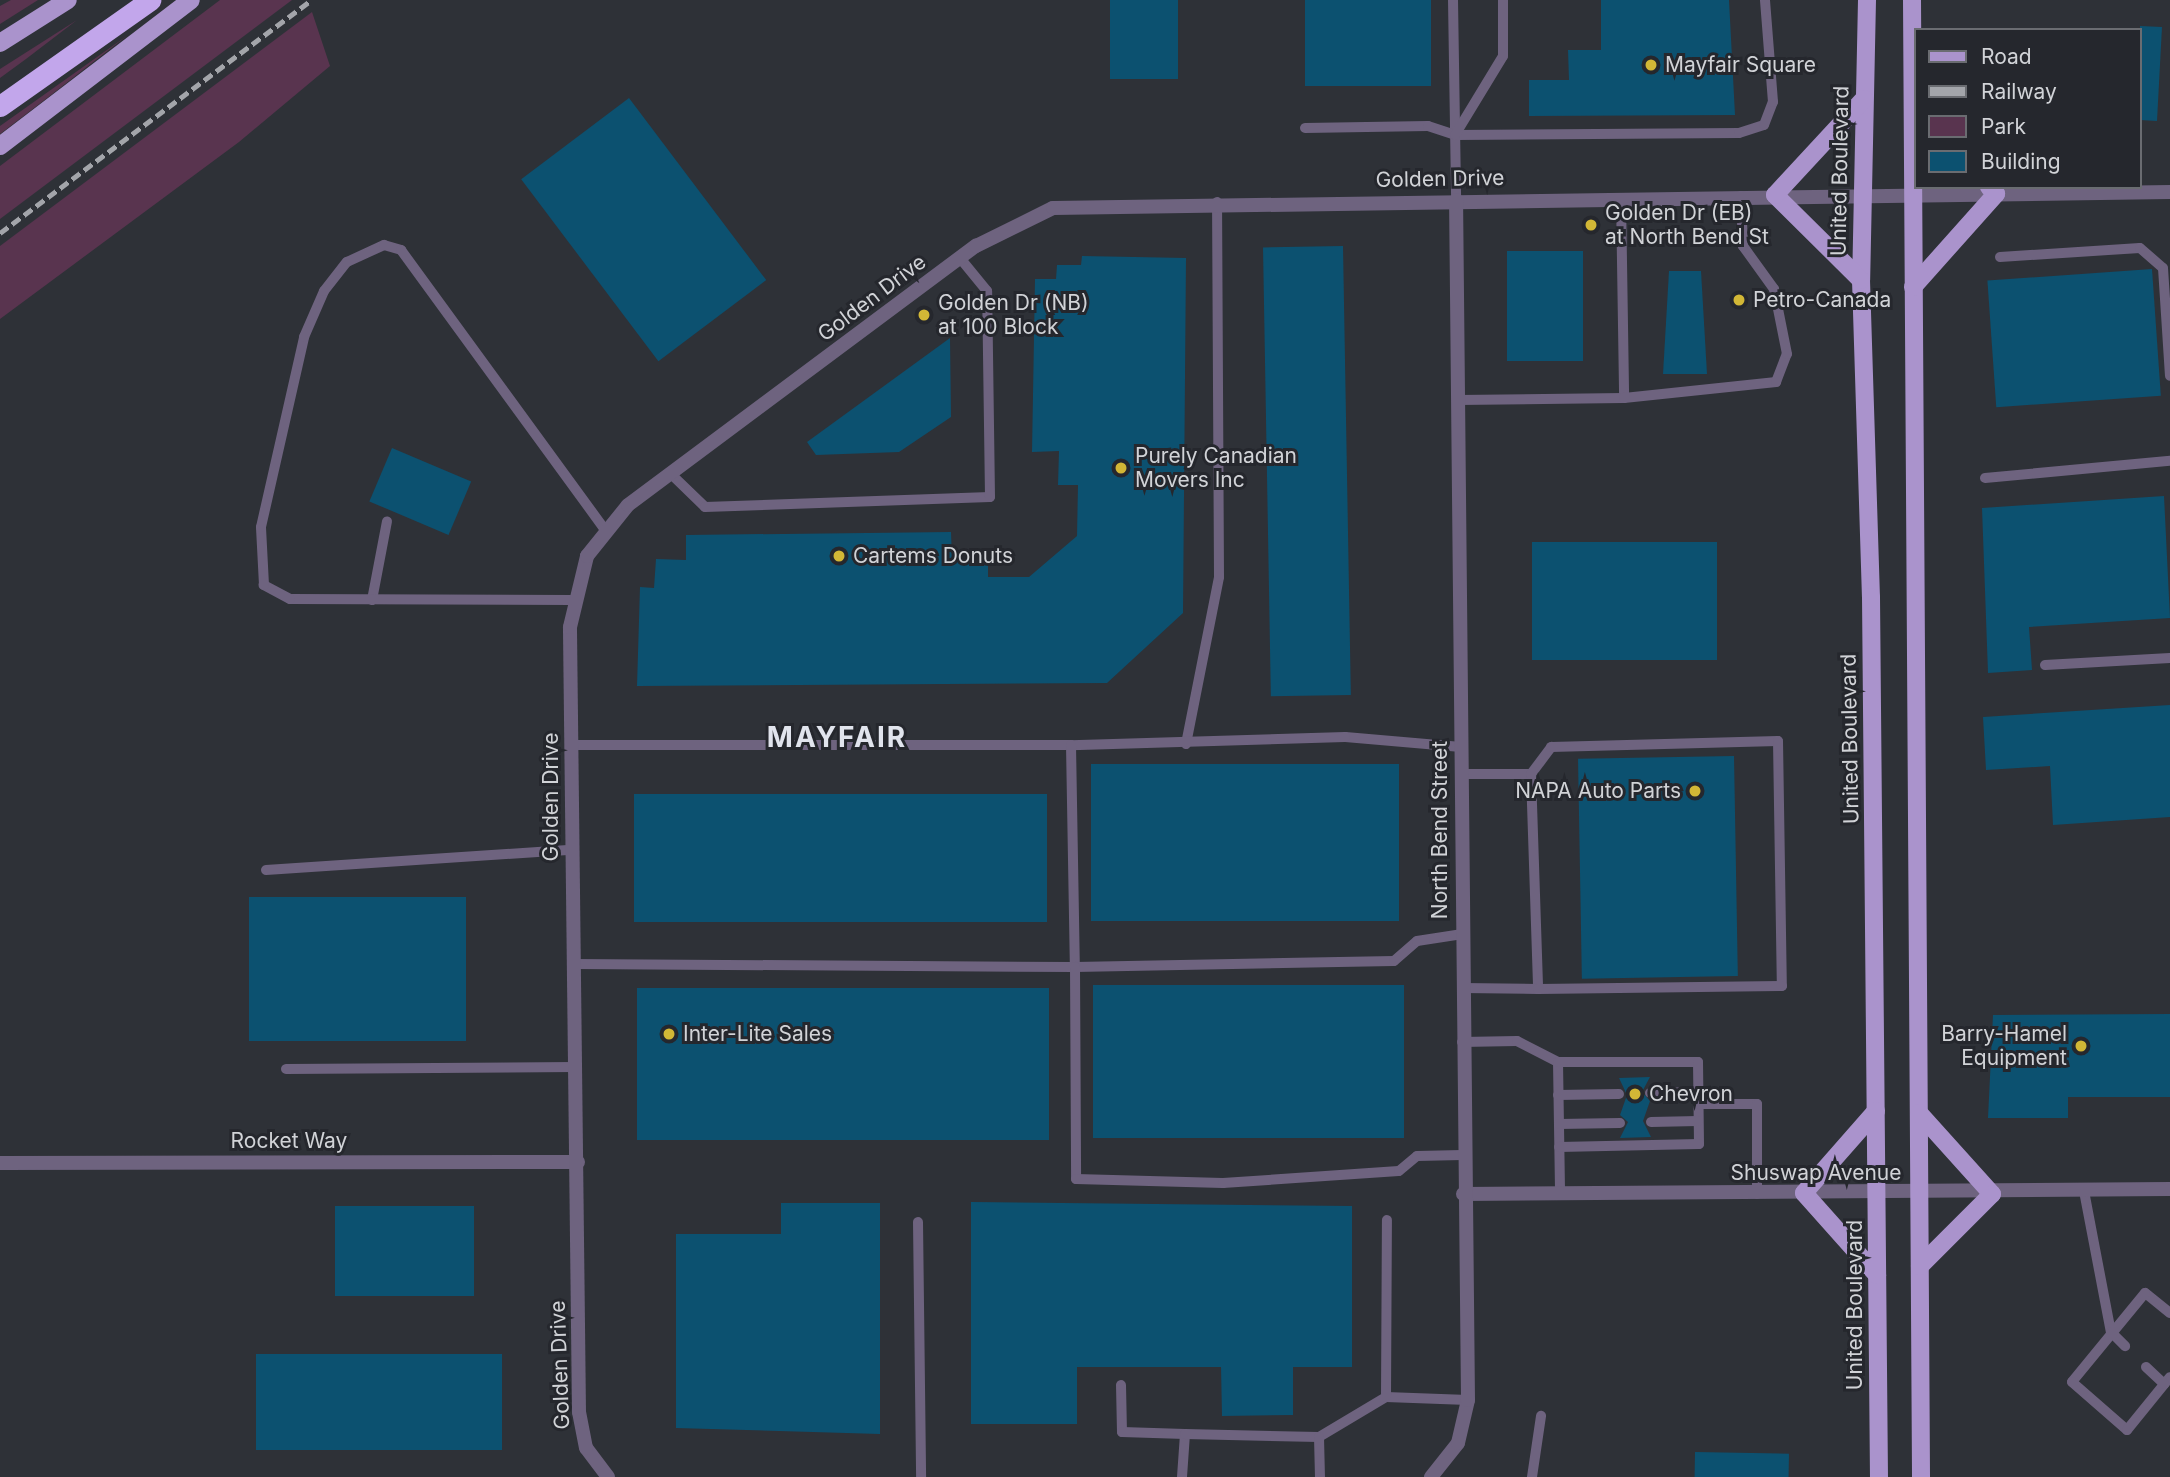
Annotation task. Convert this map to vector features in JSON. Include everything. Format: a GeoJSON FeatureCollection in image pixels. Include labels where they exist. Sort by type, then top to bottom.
{"type":"FeatureCollection","features":[{"type":"Feature","properties":{"kind":"highway"},"geometry":{"type":"LineString","coordinates":[[0,91],[125,0]]}},
{"type":"Feature","properties":{"kind":"highway"},"geometry":{"type":"LineString","coordinates":[[0,106],[150,0]]}},
{"type":"Feature","properties":{"kind":"main road"},"geometry":{"type":"LineString","coordinates":[[0,43],[68,0]]}},
{"type":"Feature","properties":{"kind":"main road"},"geometry":{"type":"LineString","coordinates":[[0,146],[191,0]]}},
{"type":"Feature","properties":{"kind":"main road","name":"United Boulevard"},"geometry":{"type":"LineString","coordinates":[[1867,0],[1861,280],[1878,1194],[1879,1477]]}},
{"type":"Feature","properties":{"kind":"main road"},"geometry":{"type":"LineString","coordinates":[[1912,0],[1921,1477]]}},
{"type":"Feature","properties":{"kind":"main road"},"geometry":{"type":"LineString","coordinates":[[1861,280],[1775,195],[1864,99]]}},
{"type":"Feature","properties":{"kind":"main road"},"geometry":{"type":"LineString","coordinates":[[1913,287],[1993,190]]}},
{"type":"Feature","properties":{"kind":"main road"},"geometry":{"type":"LineString","coordinates":[[1876,1111],[1804,1194],[1877,1275]]}},
{"type":"Feature","properties":{"kind":"main road"},"geometry":{"type":"LineString","coordinates":[[1919,1113],[1992,1194],[1920,1266]]}},
{"type":"Feature","properties":{"kind":"street","name":"Golden Drive"},"geometry":{"type":"LineString","coordinates":[[608,1477],[586,1448],[579,1412],[578,1162],[571,850],[572,600],[604,528],[671,474],[960,258],[1013,223],[1054,208],[1217,202],[1912,194],[1993,190],[2170,192]]}},
{"type":"Feature","properties":{"kind":"street","name":"North Bend Street"},"geometry":{"type":"LineString","coordinates":[[1436,1476],[1451,1456],[1468,1400],[1462,1155],[1456,200]]}},
{"type":"Feature","properties":{"kind":"street","name":"Rocket Way"},"geometry":{"type":"LineString","coordinates":[[0,1163],[578,1162]]}},
{"type":"Feature","properties":{"kind":"street","name":"Shuswap Avenue"},"geometry":{"type":"LineString","coordinates":[[1463,1194],[1992,1194],[2170,1189]]}},
{"type":"Feature","properties":{"kind":"lane"},"geometry":{"type":"LineString","coordinates":[[1454,0],[1456,200]]}},
{"type":"Feature","properties":{"kind":"lane"},"geometry":{"type":"LineString","coordinates":[[1455,135],[1503,56],[1503,0]]}},
{"type":"Feature","properties":{"kind":"lane"},"geometry":{"type":"LineString","coordinates":[[1305,128],[1428,126],[1455,135],[1739,133],[1764,125],[1773,102],[1765,0]]}},
{"type":"Feature","properties":{"kind":"lane"},"geometry":{"type":"LineString","coordinates":[[1458,400],[1624,398],[1776,382],[1787,354],[1774,289],[1743,246],[1741,196]]}},
{"type":"Feature","properties":{"kind":"lane"},"geometry":{"type":"LineString","coordinates":[[1621,198],[1624,398]]}},
{"type":"Feature","properties":{"kind":"lane"},"geometry":{"type":"LineString","coordinates":[[1186,744],[1219,577],[1217,202]]}},
{"type":"Feature","properties":{"kind":"lane"},"geometry":{"type":"LineString","coordinates":[[572,600],[290,599],[264,585],[261,527],[304,337],[324,291],[347,262],[384,245],[401,250],[604,528]]}},
{"type":"Feature","properties":{"kind":"lane"},"geometry":{"type":"LineString","coordinates":[[2000,257],[2140,248],[2163,268],[2170,376]]}},
{"type":"Feature","properties":{"kind":"lane"},"geometry":{"type":"LineString","coordinates":[[671,474],[705,507],[990,497],[987,290],[960,258]]}},
{"type":"Feature","properties":{"kind":"lane"},"geometry":{"type":"LineString","coordinates":[[1985,478],[2170,461]]}},
{"type":"Feature","properties":{"kind":"lane"},"geometry":{"type":"LineString","coordinates":[[372,600],[387,521]]}},
{"type":"Feature","properties":{"kind":"lane"},"geometry":{"type":"LineString","coordinates":[[2045,664],[2170,658]]}},
{"type":"Feature","properties":{"kind":"lane"},"geometry":{"type":"LineString","coordinates":[[572,745],[1071,746],[1345,737],[1461,747]]}},
{"type":"Feature","properties":{"kind":"lane"},"geometry":{"type":"LineString","coordinates":[[1462,988],[1538,989],[1782,986],[1778,741],[1551,747],[1531,774],[1538,989]]}},
{"type":"Feature","properties":{"kind":"lane"},"geometry":{"type":"LineString","coordinates":[[1071,746],[1076,1179],[1223,1182],[1399,1171],[1417,1156],[1462,1155]]}},
{"type":"Feature","properties":{"kind":"lane"},"geometry":{"type":"LineString","coordinates":[[1461,774],[1531,774]]}},
{"type":"Feature","properties":{"kind":"lane"},"geometry":{"type":"LineString","coordinates":[[265,870],[571,850]]}},
{"type":"Feature","properties":{"kind":"lane"},"geometry":{"type":"LineString","coordinates":[[573,964],[1075,967],[1394,961],[1417,941],[1462,934]]}},
{"type":"Feature","properties":{"kind":"lane"},"geometry":{"type":"LineString","coordinates":[[1462,1042],[1517,1041],[1558,1062],[1698,1062],[1699,1144],[1559,1147]]}},
{"type":"Feature","properties":{"kind":"lane"},"geometry":{"type":"LineString","coordinates":[[1558,1062],[1560,1194]]}},
{"type":"Feature","properties":{"kind":"lane"},"geometry":{"type":"LineString","coordinates":[[286,1069],[575,1066]]}},
{"type":"Feature","properties":{"kind":"lane"},"geometry":{"type":"LineString","coordinates":[[1650,1093],[1698,1092]]}},
{"type":"Feature","properties":{"kind":"lane"},"geometry":{"type":"LineString","coordinates":[[1559,1095],[1619,1094]]}},
{"type":"Feature","properties":{"kind":"lane"},"geometry":{"type":"LineString","coordinates":[[1699,1104],[1757,1104],[1758,1194]]}},
{"type":"Feature","properties":{"kind":"lane"},"geometry":{"type":"LineString","coordinates":[[1651,1122],[1699,1121]]}},
{"type":"Feature","properties":{"kind":"lane"},"geometry":{"type":"LineString","coordinates":[[1559,1124],[1620,1123]]}},
{"type":"Feature","properties":{"kind":"lane"},"geometry":{"type":"LineString","coordinates":[[2084,1191],[2111,1332],[2125,1346]]}},
{"type":"Feature","properties":{"kind":"lane"},"geometry":{"type":"LineString","coordinates":[[1386,1397],[1387,1220]]}},
{"type":"Feature","properties":{"kind":"lane"},"geometry":{"type":"LineString","coordinates":[[918,1222],[921,1477]]}},
{"type":"Feature","properties":{"kind":"lane"},"geometry":{"type":"LineString","coordinates":[[2146,1367],[2167,1381],[2127,1430],[2072,1382],[2146,1293],[2170,1313]]}},
{"type":"Feature","properties":{"kind":"lane"},"geometry":{"type":"LineString","coordinates":[[1121,1385],[1122,1432],[1319,1437],[1386,1397],[1468,1400]]}},
{"type":"Feature","properties":{"kind":"lane"},"geometry":{"type":"LineString","coordinates":[[1532,1477],[1541,1416]]}},
{"type":"Feature","properties":{"kind":"lane"},"geometry":{"type":"LineString","coordinates":[[1182,1477],[1185,1434]]}},
{"type":"Feature","properties":{"kind":"lane"},"geometry":{"type":"LineString","coordinates":[[1319,1437],[1320,1477]]}},
{"type":"Feature","properties":{"kind":"green space"},"geometry":{"type":"Polygon","coordinates":[[[11,0],[38,0],[0,24],[0,6],[11,0]]]}},
{"type":"Feature","properties":{"kind":"green space"},"geometry":{"type":"Polygon","coordinates":[[[220,0],[292,0],[0,219],[0,166],[220,0]]]}},
{"type":"Feature","properties":{"kind":"green space"},"geometry":{"type":"Polygon","coordinates":[[[312,12],[330,66],[239,142],[0,319],[0,246],[312,12]]]}},
{"type":"Feature","properties":{"kind":"green space"},"geometry":{"type":"Polygon","coordinates":[[[77,20],[26,59],[0,78],[0,69],[77,20]]]}},
{"type":"Feature","properties":{"kind":"green space"},"geometry":{"type":"Polygon","coordinates":[[[128,35],[51,95],[0,134],[0,126],[128,35]]]}},
{"type":"Feature","properties":{"kind":"building"},"geometry":{"type":"Polygon","coordinates":[[[1110,0],[1178,0],[1178,79],[1110,79],[1110,0]]]}},
{"type":"Feature","properties":{"kind":"building"},"geometry":{"type":"Polygon","coordinates":[[[1305,0],[1431,0],[1431,86],[1305,86],[1305,0]]]}},
{"type":"Feature","properties":{"kind":"building","name":"Mayfair Square"},"geometry":{"type":"Polygon","coordinates":[[[1601,0],[1729,0],[1735,115],[1529,116],[1529,80],[1569,80],[1568,50],[1601,50],[1601,0]]]}},
{"type":"Feature","properties":{"kind":"building"},"geometry":{"type":"Polygon","coordinates":[[[2162,27],[2157,121],[2142,120],[2140,28],[2162,27]]]}},
{"type":"Feature","properties":{"kind":"building"},"geometry":{"type":"Polygon","coordinates":[[[629,98],[766,280],[658,361],[521,179],[629,98]]]}},
{"type":"Feature","properties":{"kind":"building"},"geometry":{"type":"Polygon","coordinates":[[[1343,246],[1351,695],[1271,696],[1263,247],[1343,246]]]}},
{"type":"Feature","properties":{"kind":"building"},"geometry":{"type":"Polygon","coordinates":[[[1507,251],[1583,251],[1583,361],[1507,361],[1507,251]]]}},
{"type":"Feature","properties":{"kind":"building","name":"Purely Canadian Movers Inc"},"geometry":{"type":"Polygon","coordinates":[[[1082,256],[1186,258],[1183,613],[1107,683],[637,686],[640,587],[654,588],[656,559],[686,560],[686,535],[951,532],[952,559],[988,560],[988,577],[1029,577],[1077,536],[1078,485],[1058,485],[1059,451],[1032,452],[1035,279],[1056,279],[1057,265],[1081,265],[1082,256]]]}},
{"type":"Feature","properties":{"kind":"building"},"geometry":{"type":"Polygon","coordinates":[[[2152,269],[2161,396],[1996,407],[1987,281],[2152,269]]]}},
{"type":"Feature","properties":{"kind":"building"},"geometry":{"type":"Polygon","coordinates":[[[1669,271],[1701,271],[1707,374],[1663,374],[1669,271]]]}},
{"type":"Feature","properties":{"kind":"building"},"geometry":{"type":"Polygon","coordinates":[[[950,338],[951,417],[899,452],[816,455],[807,442],[950,338]]]}},
{"type":"Feature","properties":{"kind":"building"},"geometry":{"type":"Polygon","coordinates":[[[392,448],[471,482],[449,535],[369,501],[392,448]]]}},
{"type":"Feature","properties":{"kind":"building"},"geometry":{"type":"Polygon","coordinates":[[[2164,496],[2170,618],[2029,627],[2032,670],[1988,673],[1982,508],[2164,496]]]}},
{"type":"Feature","properties":{"kind":"building"},"geometry":{"type":"Polygon","coordinates":[[[1532,542],[1717,542],[1717,660],[1532,660],[1532,542]]]}},
{"type":"Feature","properties":{"kind":"building"},"geometry":{"type":"Polygon","coordinates":[[[2170,705],[2170,817],[2053,825],[2050,766],[1986,770],[1983,717],[2170,705]]]}},
{"type":"Feature","properties":{"kind":"building"},"geometry":{"type":"Polygon","coordinates":[[[1734,756],[1738,976],[1582,979],[1578,759],[1734,756]]]}},
{"type":"Feature","properties":{"kind":"building"},"geometry":{"type":"Polygon","coordinates":[[[1091,764],[1399,764],[1399,921],[1091,921],[1091,764]]]}},
{"type":"Feature","properties":{"kind":"building"},"geometry":{"type":"Polygon","coordinates":[[[634,794],[1047,794],[1047,922],[634,922],[634,794]]]}},
{"type":"Feature","properties":{"kind":"building"},"geometry":{"type":"Polygon","coordinates":[[[249,897],[466,897],[466,1041],[249,1041],[249,897]]]}},
{"type":"Feature","properties":{"kind":"building"},"geometry":{"type":"Polygon","coordinates":[[[1093,985],[1404,985],[1404,1138],[1093,1138],[1093,985]]]}},
{"type":"Feature","properties":{"kind":"building"},"geometry":{"type":"Polygon","coordinates":[[[637,988],[1049,988],[1049,1140],[637,1140],[637,988]]]}},
{"type":"Feature","properties":{"kind":"building","name":"Barry-Hamel Equipment"},"geometry":{"type":"Polygon","coordinates":[[[2170,1014],[2170,1097],[2068,1097],[2068,1118],[1988,1118],[1993,1015],[2170,1014]]]}},
{"type":"Feature","properties":{"kind":"building"},"geometry":{"type":"Polygon","coordinates":[[[1650,1077],[1642,1092],[1650,1101],[1643,1121],[1651,1137],[1620,1138],[1628,1122],[1620,1115],[1627,1095],[1619,1078],[1650,1077]]]}},
{"type":"Feature","properties":{"kind":"building"},"geometry":{"type":"Polygon","coordinates":[[[971,1202],[1352,1206],[1352,1367],[1293,1367],[1293,1415],[1222,1416],[1221,1367],[1077,1367],[1077,1424],[971,1424],[971,1202]]]}},
{"type":"Feature","properties":{"kind":"building"},"geometry":{"type":"Polygon","coordinates":[[[781,1203],[880,1203],[880,1434],[676,1428],[676,1234],[781,1234],[781,1203]]]}},
{"type":"Feature","properties":{"kind":"building"},"geometry":{"type":"Polygon","coordinates":[[[335,1206],[474,1206],[474,1296],[335,1296],[335,1206]]]}},
{"type":"Feature","properties":{"kind":"building"},"geometry":{"type":"Polygon","coordinates":[[[256,1354],[502,1354],[502,1450],[256,1450],[256,1354]]]}},
{"type":"Feature","properties":{"kind":"building"},"geometry":{"type":"Polygon","coordinates":[[[1695,1452],[1789,1454],[1789,1477],[1695,1477],[1695,1452]]]}},
{"type":"Feature","properties":{"kind":"railway"},"geometry":{"type":"LineString","coordinates":[[0,233],[312,0]]}},
{"type":"Feature","properties":{"kind":"place","name":"Mayfair Square"},"geometry":{"type":"Point","coordinates":[1651,65]}},
{"type":"Feature","properties":{"kind":"place","name":"Golden Dr (EB) at North Bend St"},"geometry":{"type":"Point","coordinates":[1591,225]}},
{"type":"Feature","properties":{"kind":"place","name":"Petro-Canada"},"geometry":{"type":"Point","coordinates":[1739,300]}},
{"type":"Feature","properties":{"kind":"place","name":"Golden Dr (NB) at 100 Block"},"geometry":{"type":"Point","coordinates":[924,315]}},
{"type":"Feature","properties":{"kind":"place","name":"Purely Canadian Movers Inc"},"geometry":{"type":"Point","coordinates":[1121,468]}},
{"type":"Feature","properties":{"kind":"place","name":"Cartems Donuts"},"geometry":{"type":"Point","coordinates":[839,556]}},
{"type":"Feature","properties":{"kind":"place","name":"NAPA Auto Parts"},"geometry":{"type":"Point","coordinates":[1695,791]}},
{"type":"Feature","properties":{"kind":"place","name":"Inter-Lite Sales"},"geometry":{"type":"Point","coordinates":[669,1034]}},
{"type":"Feature","properties":{"kind":"place","name":"Barry-Hamel Equipment"},"geometry":{"type":"Point","coordinates":[2081,1046]}},
{"type":"Feature","properties":{"kind":"place","name":"Chevron"},"geometry":{"type":"Point","coordinates":[1635,1094]}},
{"type":"Feature","properties":{"kind":"district","name":"MAYFAIR"},"geometry":{"type":"Point","coordinates":[837,737]}}]}
